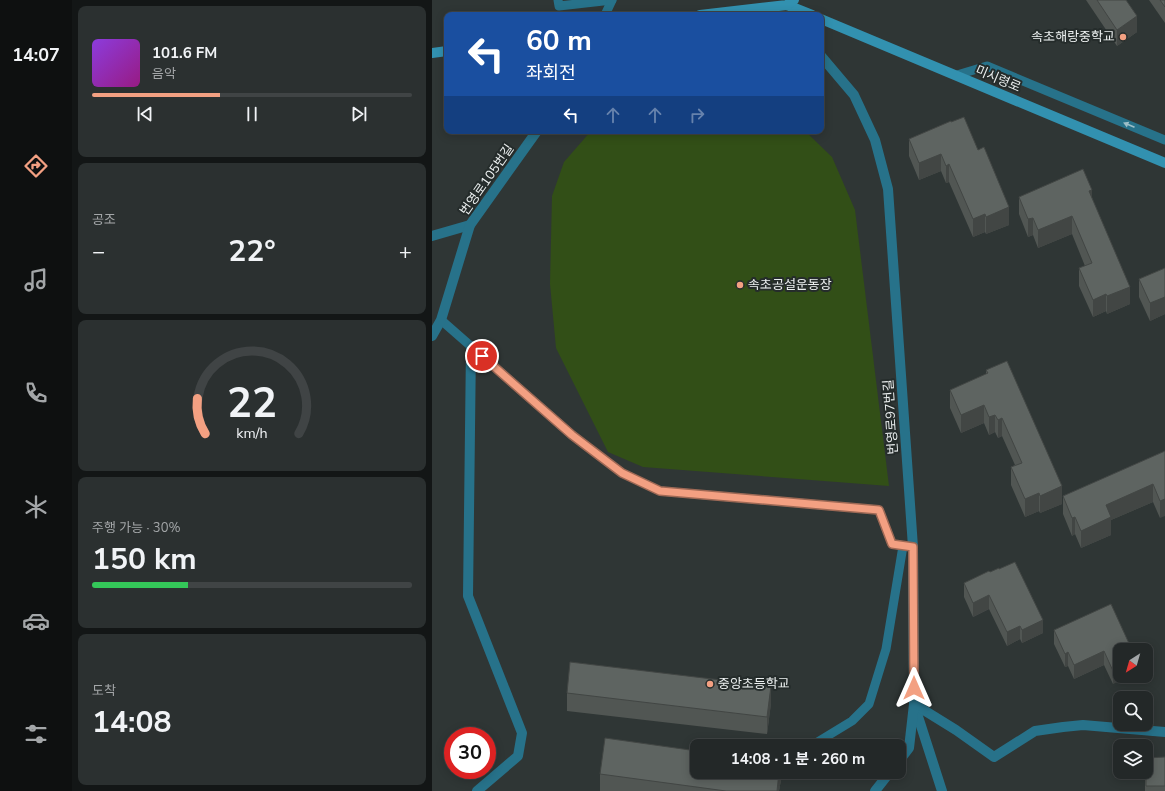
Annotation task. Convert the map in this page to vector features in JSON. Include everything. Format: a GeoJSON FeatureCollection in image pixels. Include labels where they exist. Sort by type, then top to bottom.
{"type":"FeatureCollection","features":[{"type":"Feature","properties":{"kind":"main road"},"geometry":{"type":"LineString","coordinates":[[721,12],[790,2],[807,12]]}},
{"type":"Feature","properties":{"kind":"main road","name":"미시령로"},"geometry":{"type":"LineString","coordinates":[[824,20],[1165,163]]}},
{"type":"Feature","properties":{"kind":"main road"},"geometry":{"type":"LineString","coordinates":[[432,53],[444,51]]}},
{"type":"Feature","properties":{"kind":"street"},"geometry":{"type":"LineString","coordinates":[[790,2],[793,12]]}},
{"type":"Feature","properties":{"kind":"street","name":"번영로97번길"},"geometry":{"type":"LineString","coordinates":[[824,60],[854,95],[875,140],[888,189],[908,546],[914,704],[942,791]]}},
{"type":"Feature","properties":{"kind":"street","name":"번영로105번길"},"geometry":{"type":"LineString","coordinates":[[432,336],[441,320],[470,224],[535,134]]}},
{"type":"Feature","properties":{"kind":"street"},"geometry":{"type":"LineString","coordinates":[[432,236],[470,224]]}},
{"type":"Feature","properties":{"kind":"street"},"geometry":{"type":"LineString","coordinates":[[471,346],[468,596],[522,733],[518,756],[478,791]]}},
{"type":"Feature","properties":{"kind":"street"},"geometry":{"type":"LineString","coordinates":[[906,752],[909,748],[914,704],[956,730],[994,758],[1035,731],[1083,725],[1165,732]]}},
{"type":"Feature","properties":{"kind":"street"},"geometry":{"type":"LineString","coordinates":[[875,791],[884,779]]}},
{"type":"Feature","properties":{"kind":"lane"},"geometry":{"type":"LineString","coordinates":[[558,0],[559,6],[612,0]]}},
{"type":"Feature","properties":{"kind":"lane"},"geometry":{"type":"LineString","coordinates":[[606,12],[612,0]]}},
{"type":"Feature","properties":{"kind":"lane"},"geometry":{"type":"LineString","coordinates":[[957,75],[987,66],[1165,140]]}},
{"type":"Feature","properties":{"kind":"lane"},"geometry":{"type":"LineString","coordinates":[[441,320],[572,435],[622,473],[660,491],[879,510],[892,544],[908,546],[886,649],[869,704],[852,721],[822,739]]}},
{"type":"Feature","properties":{"kind":"green space"},"geometry":{"type":"Polygon","coordinates":[[[588,134],[808,134],[832,157],[855,210],[889,486],[643,467],[608,452],[556,348],[550,284],[552,196],[564,162],[588,134]]]}},
{"type":"Feature","properties":{"kind":"building"},"geometry":{"type":"Polygon","coordinates":[[[1097,0],[1126,0],[1137,16],[1117,30],[1097,0]]]}},
{"type":"Feature","properties":{"kind":"building"},"geometry":{"type":"Polygon","coordinates":[[[1160,0],[1165,0],[1165,7],[1160,0]]]}},
{"type":"Feature","properties":{"kind":"building"},"geometry":{"type":"Polygon","coordinates":[[[964,117],[978,150],[984,147],[1009,207],[986,217],[985,214],[973,219],[949,164],[946,166],[941,154],[919,163],[909,139],[964,117]]]}},
{"type":"Feature","properties":{"kind":"building"},"geometry":{"type":"Polygon","coordinates":[[[1083,169],[1092,190],[1089,191],[1130,287],[1107,296],[1106,294],[1093,300],[1079,268],[1092,263],[1072,216],[1038,230],[1033,218],[1028,219],[1019,197],[1083,169]]]}},
{"type":"Feature","properties":{"kind":"building"},"geometry":{"type":"Polygon","coordinates":[[[1165,268],[1165,297],[1150,303],[1139,279],[1165,268]]]}},
{"type":"Feature","properties":{"kind":"building"},"geometry":{"type":"Polygon","coordinates":[[[1007,361],[1062,486],[1040,496],[1039,493],[1025,499],[1011,467],[1022,463],[1002,418],[998,420],[995,415],[989,417],[984,405],[961,415],[950,390],[988,373],[986,370],[1007,361]]]}},
{"type":"Feature","properties":{"kind":"building"},"geometry":{"type":"Polygon","coordinates":[[[1165,451],[1165,499],[1160,501],[1153,484],[1106,505],[1111,517],[1081,531],[1075,517],[1072,518],[1063,496],[1165,451]]]}},
{"type":"Feature","properties":{"kind":"building"},"geometry":{"type":"Polygon","coordinates":[[[1015,562],[1043,620],[1022,630],[1020,626],[1007,632],[989,595],[973,603],[964,583],[989,571],[999,569],[1015,562]]]}},
{"type":"Feature","properties":{"kind":"building"},"geometry":{"type":"Polygon","coordinates":[[[1111,604],[1129,643],[1113,643],[1113,671],[1104,651],[1074,665],[1068,652],[1065,654],[1054,630],[1111,604]]]}},
{"type":"Feature","properties":{"kind":"building"},"geometry":{"type":"Polygon","coordinates":[[[570,662],[771,686],[767,717],[567,693],[570,662]]]}},
{"type":"Feature","properties":{"kind":"building"},"geometry":{"type":"Polygon","coordinates":[[[605,738],[690,750],[690,779],[778,779],[777,791],[726,791],[600,774],[605,738]]]}},
{"type":"Feature","properties":{"kind":"building"},"geometry":{"type":"Polygon","coordinates":[[[1165,757],[1165,786],[1146,786],[1146,779],[1153,779],[1153,758],[1165,757]]]}},
{"type":"Feature","properties":{"kind":"place","name":"속초해랑중학교"},"geometry":{"type":"Point","coordinates":[1123,37]}},
{"type":"Feature","properties":{"kind":"place","name":"속초공설운동장"},"geometry":{"type":"Point","coordinates":[740,285]}},
{"type":"Feature","properties":{"kind":"place","name":"중앙초등학교"},"geometry":{"type":"Point","coordinates":[710,684]}},
{"type":"Feature","properties":{"kind":"route"},"geometry":{"type":"LineString","coordinates":[[482,356],[572,435],[622,473],[660,491],[879,510],[892,544],[913,547],[914,688]]}}]}
